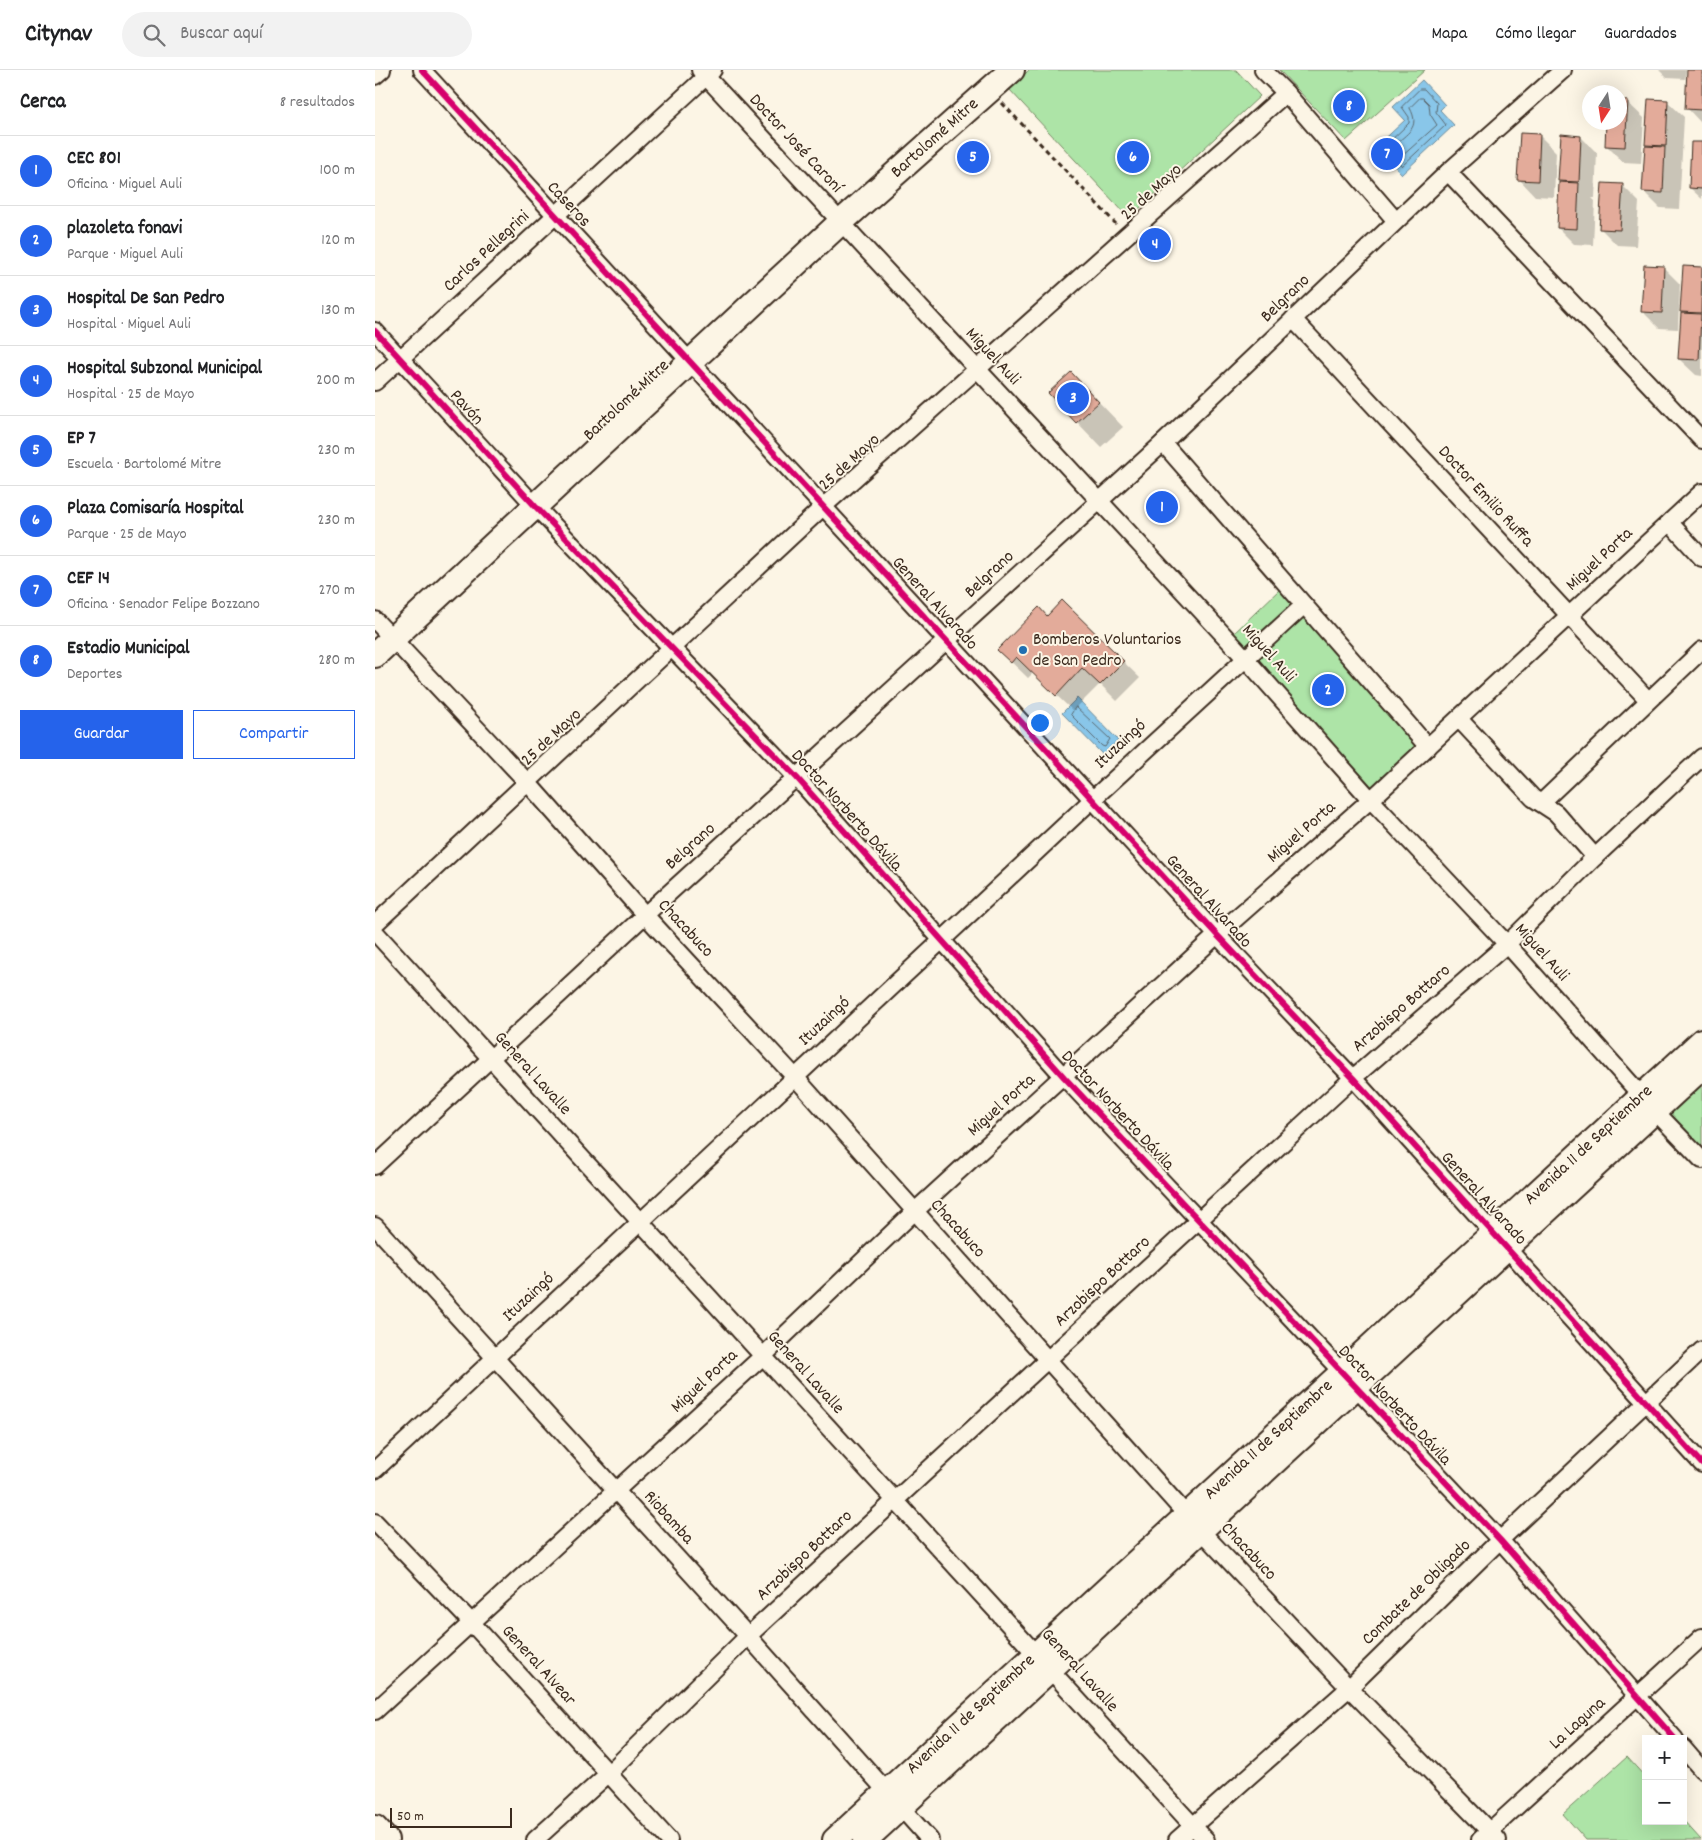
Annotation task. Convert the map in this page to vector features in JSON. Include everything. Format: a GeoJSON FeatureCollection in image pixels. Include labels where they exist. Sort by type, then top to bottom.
{"type":"FeatureCollection","features":[{"type":"Feature","properties":{"kind":"main road","name":"Bartolomé Mitre"},"geometry":{"type":"LineString","coordinates":[[375,655],[841,222],[1012,70]]}},
{"type":"Feature","properties":{"kind":"main road","name":"Avenida 11 de Septiembre"},"geometry":{"type":"LineString","coordinates":[[835,1840],[893,1800],[1194,1523],[1648,1103],[1702,1041]]}},
{"type":"Feature","properties":{"kind":"main road","name":"Avenida 11 de Septiembre"},"geometry":{"type":"LineString","coordinates":[[1648,1103],[1702,1066]]}},
{"type":"Feature","properties":{"kind":"main road","name":"Avenida 11 de Septiembre"},"geometry":{"type":"LineString","coordinates":[[865,1840],[893,1800]]}},
{"type":"Feature","properties":{"kind":"main road"},"geometry":{"type":"LineString","coordinates":[[375,1828],[386,1840]]}},
{"type":"Feature","properties":{"kind":"street"},"geometry":{"type":"LineString","coordinates":[[375,76],[382,70]]}},
{"type":"Feature","properties":{"kind":"street","name":"Caseros"},"geometry":{"type":"LineString","coordinates":[[422,70],[692,361]]}},
{"type":"Feature","properties":{"kind":"street"},"geometry":{"type":"LineString","coordinates":[[1263,70],[1286,93],[1396,221]]}},
{"type":"Feature","properties":{"kind":"street","name":"Belgrano"},"geometry":{"type":"LineString","coordinates":[[375,1166],[492,1060],[645,916],[1163,443],[1448,172],[1563,70]]}},
{"type":"Feature","properties":{"kind":"street","name":"Carlos Pellegrini"},"geometry":{"type":"LineString","coordinates":[[375,382],[557,215],[707,72]]}},
{"type":"Feature","properties":{"kind":"street","name":"Doctor José Caroní"},"geometry":{"type":"LineString","coordinates":[[707,72],[841,222]]}},
{"type":"Feature","properties":{"kind":"street","name":"25 de Mayo"},"geometry":{"type":"LineString","coordinates":[[375,924],[825,506],[1286,93]]}},
{"type":"Feature","properties":{"kind":"street"},"geometry":{"type":"LineString","coordinates":[[1448,172],[1702,440]]}},
{"type":"Feature","properties":{"kind":"street","name":"Miguel Auli"},"geometry":{"type":"LineString","coordinates":[[841,222],[1245,658],[1371,800],[1507,944],[1648,1103],[1702,1160]]}},
{"type":"Feature","properties":{"kind":"street","name":"Doctor Emilio Ruffa"},"geometry":{"type":"LineString","coordinates":[[1293,320],[1648,700]]}},
{"type":"Feature","properties":{"kind":"street","name":"Pavón"},"geometry":{"type":"LineString","coordinates":[[375,331],[535,506]]}},
{"type":"Feature","properties":{"kind":"street","name":"General Alvarado"},"geometry":{"type":"LineString","coordinates":[[692,361],[947,642],[1353,1078],[1644,1403],[1702,1464]]}},
{"type":"Feature","properties":{"kind":"street"},"geometry":{"type":"LineString","coordinates":[[1163,443],[1429,747]]}},
{"type":"Feature","properties":{"kind":"street","name":"Miguel Porta"},"geometry":{"type":"LineString","coordinates":[[375,1711],[763,1356],[915,1211],[1064,1077],[1217,934],[1429,747],[1702,492]]}},
{"type":"Feature","properties":{"kind":"street","name":"Doctor Norberto Dávila"},"geometry":{"type":"LineString","coordinates":[[535,506],[797,778],[943,939],[1064,1077],[1500,1540],[1672,1735]]}},
{"type":"Feature","properties":{"kind":"street"},"geometry":{"type":"LineString","coordinates":[[1670,523],[1702,558]]}},
{"type":"Feature","properties":{"kind":"street","name":"Ituzaingó"},"geometry":{"type":"LineString","coordinates":[[375,1470],[1094,798],[1305,605]]}},
{"type":"Feature","properties":{"kind":"street","name":"Chacabuco"},"geometry":{"type":"LineString","coordinates":[[375,620],[527,782],[645,916],[795,1078],[1194,1523],[1490,1837]]}},
{"type":"Feature","properties":{"kind":"street"},"geometry":{"type":"LineString","coordinates":[[1541,803],[1702,650]]}},
{"type":"Feature","properties":{"kind":"street"},"geometry":{"type":"LineString","coordinates":[[1459,719],[1541,803],[1556,813],[1595,857]]}},
{"type":"Feature","properties":{"kind":"street","name":"Arzobispo Bottaro"},"geometry":{"type":"LineString","coordinates":[[535,1840],[608,1774],[748,1636],[1353,1078],[1507,944],[1595,857],[1702,757]]}},
{"type":"Feature","properties":{"kind":"street","name":"General Lavalle"},"geometry":{"type":"LineString","coordinates":[[375,932],[1206,1840]]}},
{"type":"Feature","properties":{"kind":"street","name":"Riobamba"},"geometry":{"type":"LineString","coordinates":[[375,1226],[748,1636],[930,1840]]}},
{"type":"Feature","properties":{"kind":"street","name":"Combate de Obligado"},"geometry":{"type":"LineString","coordinates":[[1177,1840],[1349,1688],[1500,1540],[1702,1350]]}},
{"type":"Feature","properties":{"kind":"street","name":"General Alvear"},"geometry":{"type":"LineString","coordinates":[[375,1522],[471,1622],[669,1840]]}},
{"type":"Feature","properties":{"kind":"street","name":"La Laguna"},"geometry":{"type":"LineString","coordinates":[[1490,1837],[1702,1637]]}},
{"type":"Feature","properties":{"kind":"street"},"geometry":{"type":"LineString","coordinates":[[1687,1753],[1702,1770]]}},
{"type":"Feature","properties":{"kind":"path"},"geometry":{"type":"LineString","coordinates":[[990,90],[1127,236]]}},
{"type":"Feature","properties":{"kind":"green space"},"geometry":{"type":"Polygon","coordinates":[[[1029,70],[1236,70],[1260,96],[1129,218],[1009,89],[1029,70]]]}},
{"type":"Feature","properties":{"kind":"green space"},"geometry":{"type":"Polygon","coordinates":[[[1279,70],[1425,70],[1346,141],[1279,70]]]}},
{"type":"Feature","properties":{"kind":"green space"},"geometry":{"type":"Polygon","coordinates":[[[1281,588],[1423,745],[1377,794],[1231,636],[1281,588]]]}},
{"type":"Feature","properties":{"kind":"green space"},"geometry":{"type":"Polygon","coordinates":[[[1702,1080],[1702,1155],[1662,1118],[1702,1080]]]}},
{"type":"Feature","properties":{"kind":"green space"},"geometry":{"type":"Polygon","coordinates":[[[1627,1757],[1642,1774],[1642,1825],[1687,1824],[1701,1840],[1586,1840],[1563,1814],[1627,1757]]]}},
{"type":"Feature","properties":{"kind":"water"},"geometry":{"type":"Polygon","coordinates":[[[1422,80],[1445,105],[1440,110],[1454,125],[1402,174],[1376,147],[1405,120],[1393,107],[1422,80]]]}},
{"type":"Feature","properties":{"kind":"water"},"geometry":{"type":"Polygon","coordinates":[[[1077,698],[1118,740],[1103,755],[1062,713],[1077,698]]]}},
{"type":"Feature","properties":{"kind":"building"},"geometry":{"type":"Polygon","coordinates":[[[1687,70],[1702,70],[1702,110],[1685,109],[1687,70]]]}},
{"type":"Feature","properties":{"kind":"building"},"geometry":{"type":"Polygon","coordinates":[[[1648,99],[1668,100],[1666,146],[1645,145],[1648,99]]]}},
{"type":"Feature","properties":{"kind":"building"},"geometry":{"type":"Polygon","coordinates":[[[1606,130],[1626,130],[1625,147],[1605,146],[1606,130]]]}},
{"type":"Feature","properties":{"kind":"building"},"geometry":{"type":"Polygon","coordinates":[[[1520,133],[1540,134],[1538,181],[1517,180],[1520,133]]]}},
{"type":"Feature","properties":{"kind":"building"},"geometry":{"type":"Polygon","coordinates":[[[1561,134],[1581,136],[1579,182],[1558,181],[1561,134]]]}},
{"type":"Feature","properties":{"kind":"building"},"geometry":{"type":"Polygon","coordinates":[[[1691,142],[1702,142],[1702,189],[1689,188],[1691,142]]]}},
{"type":"Feature","properties":{"kind":"building"},"geometry":{"type":"Polygon","coordinates":[[[1645,146],[1665,147],[1663,193],[1642,192],[1645,146]]]}},
{"type":"Feature","properties":{"kind":"building"},"geometry":{"type":"Polygon","coordinates":[[[1559,182],[1579,183],[1577,229],[1557,228],[1559,182]]]}},
{"type":"Feature","properties":{"kind":"building"},"geometry":{"type":"Polygon","coordinates":[[[1602,183],[1623,184],[1620,230],[1599,229],[1602,183]]]}},
{"type":"Feature","properties":{"kind":"building"},"geometry":{"type":"Polygon","coordinates":[[[1644,265],[1664,266],[1662,313],[1641,312],[1644,265]]]}},
{"type":"Feature","properties":{"kind":"building"},"geometry":{"type":"Polygon","coordinates":[[[1683,266],[1702,267],[1701,313],[1680,312],[1683,266]]]}},
{"type":"Feature","properties":{"kind":"building"},"geometry":{"type":"Polygon","coordinates":[[[1681,313],[1701,314],[1699,360],[1678,359],[1681,313]]]}},
{"type":"Feature","properties":{"kind":"building"},"geometry":{"type":"Polygon","coordinates":[[[1071,372],[1099,402],[1076,423],[1048,393],[1071,372]]]}},
{"type":"Feature","properties":{"kind":"building"},"geometry":{"type":"Polygon","coordinates":[[[1062,600],[1124,661],[1100,685],[1082,668],[1056,696],[1016,657],[1011,663],[997,650],[1039,607],[1047,616],[1062,600]]]}},
{"type":"Feature","properties":{"kind":"cycle path"},"geometry":{"type":"LineString","coordinates":[[422,70],[1217,935],[1353,1078],[1702,1464]]}},
{"type":"Feature","properties":{"kind":"cycle path"},"geometry":{"type":"LineString","coordinates":[[375,331],[535,506],[797,778],[1064,1077],[1500,1540],[1671,1735]]}},
{"type":"Feature","properties":{"kind":"place","name":"Estadio Municipal"},"geometry":{"type":"Point","coordinates":[1349,106]}},
{"type":"Feature","properties":{"kind":"place","name":"CEF 14"},"geometry":{"type":"Point","coordinates":[1387,154]}},
{"type":"Feature","properties":{"kind":"place","name":"EP 7"},"geometry":{"type":"Point","coordinates":[973,157]}},
{"type":"Feature","properties":{"kind":"place","name":"Plaza Comisaría Hospital"},"geometry":{"type":"Point","coordinates":[1133,157]}},
{"type":"Feature","properties":{"kind":"place","name":"Hospital Subzonal Municipal"},"geometry":{"type":"Point","coordinates":[1155,244]}},
{"type":"Feature","properties":{"kind":"place","name":"Hospital De San Pedro"},"geometry":{"type":"Point","coordinates":[1073,398]}},
{"type":"Feature","properties":{"kind":"place","name":"CEC 801"},"geometry":{"type":"Point","coordinates":[1162,507]}},
{"type":"Feature","properties":{"kind":"place","name":"Bomberos Voluntarios de San Pedro"},"geometry":{"type":"Point","coordinates":[1023,650]}},
{"type":"Feature","properties":{"kind":"place","name":"plazoleta fonavi"},"geometry":{"type":"Point","coordinates":[1328,690]}}]}
